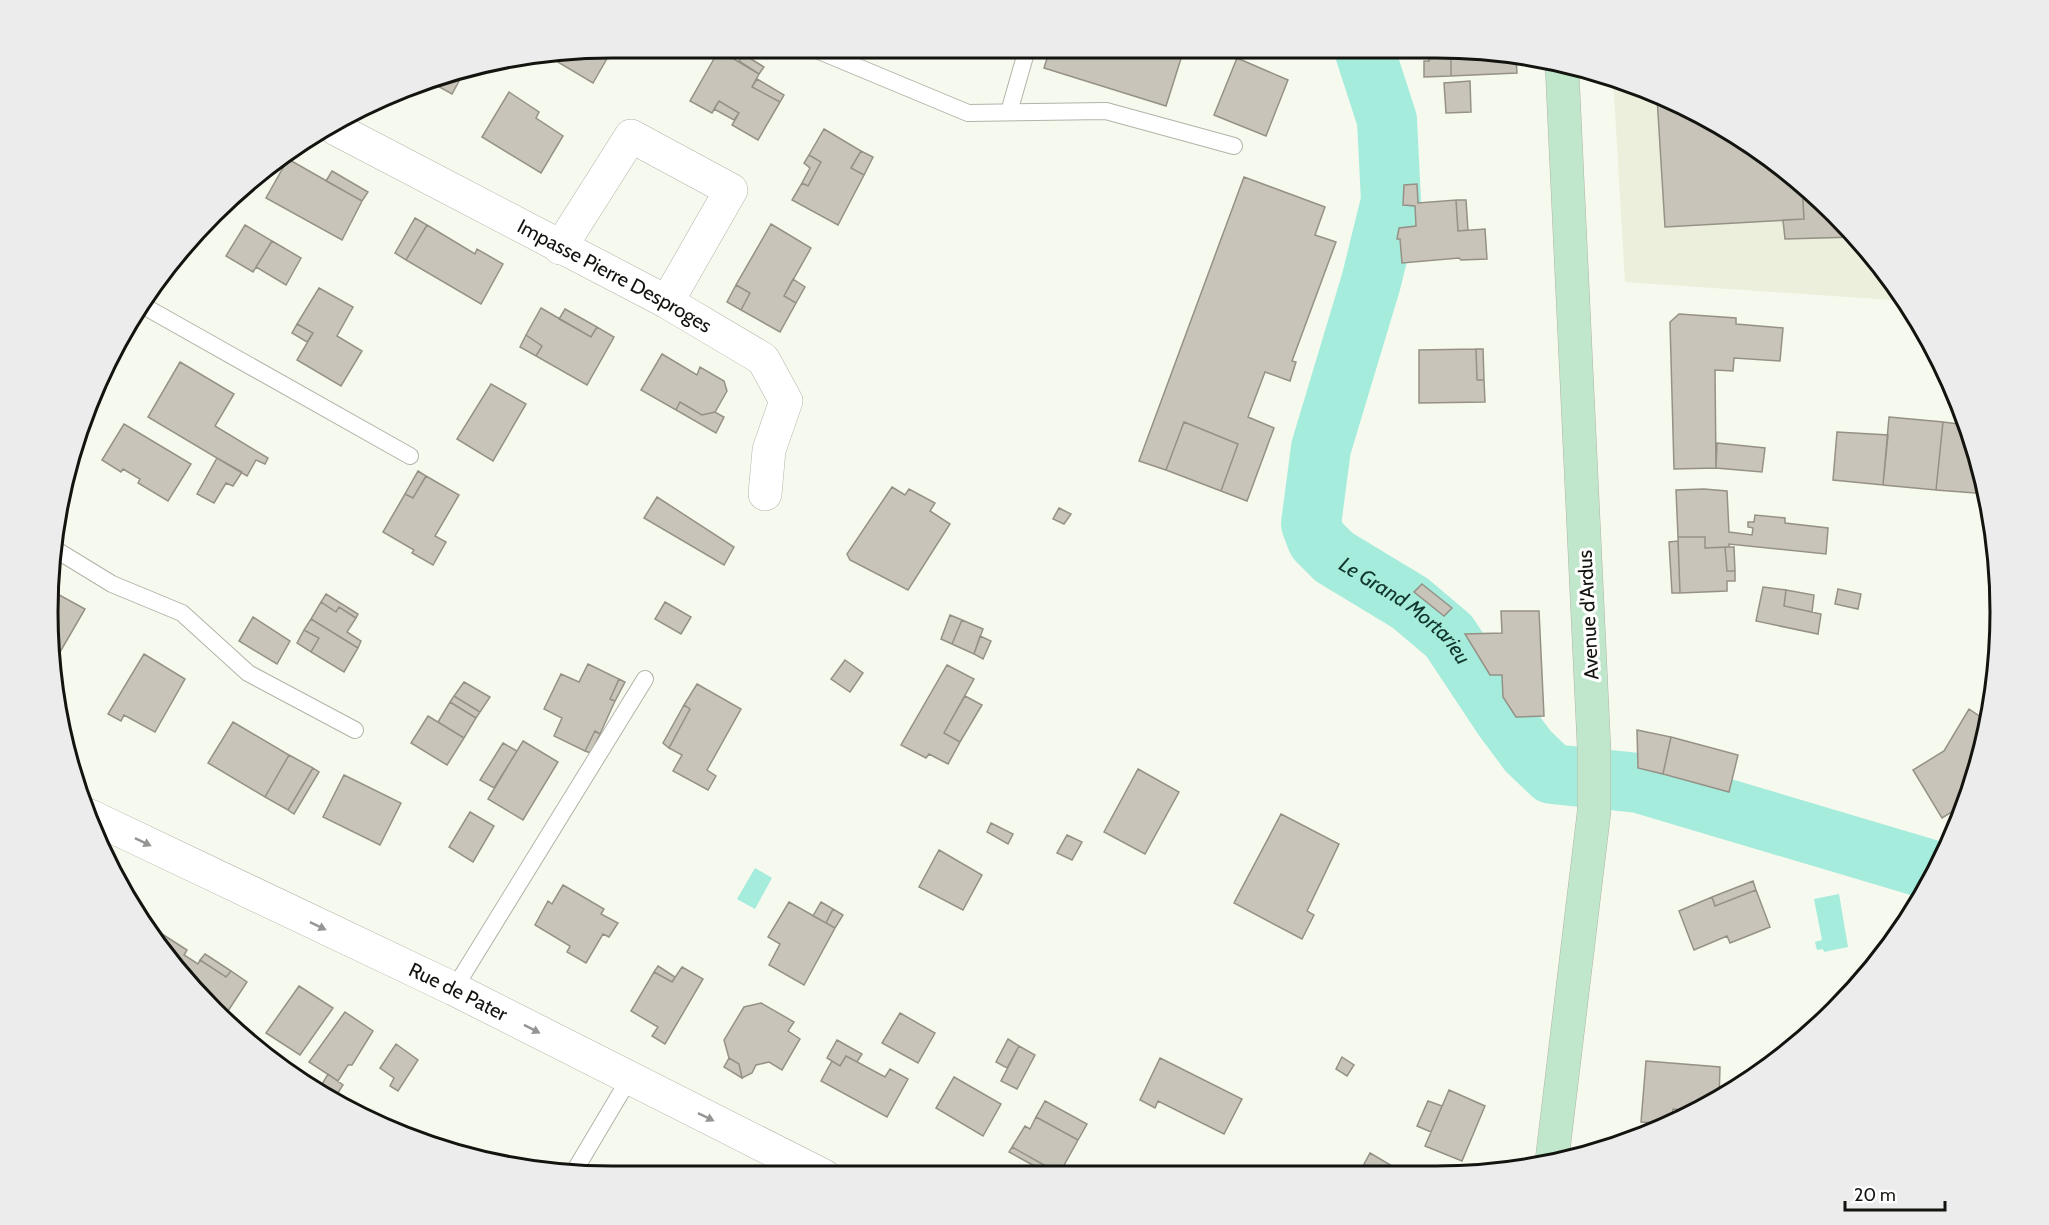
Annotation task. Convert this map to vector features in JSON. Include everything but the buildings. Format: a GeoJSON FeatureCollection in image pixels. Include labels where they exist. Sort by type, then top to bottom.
{"type":"FeatureCollection","features":[{"type":"Feature","properties":{"kind":"main road","name":"Avenue d'Ardus"},"geometry":{"type":"LineString","coordinates":[[1553,1154],[1594,812],[1594,748],[1562,73]]}},
{"type":"Feature","properties":{"kind":"street","name":"Impasse Pierre Desproges"},"geometry":{"type":"LineString","coordinates":[[339,131],[667,302],[763,359],[786,400],[769,450],[765,494]]}},
{"type":"Feature","properties":{"kind":"street"},"geometry":{"type":"LineString","coordinates":[[560,248],[631,136],[731,190],[667,302]]}},
{"type":"Feature","properties":{"kind":"street","name":"Rue de Pater"},"geometry":{"type":"LineString","coordinates":[[99,820],[454,989],[798,1166]]}},
{"type":"Feature","properties":{"kind":"lane"},"geometry":{"type":"LineString","coordinates":[[836,58],[968,113],[1106,111],[1234,146]]}},
{"type":"Feature","properties":{"kind":"lane"},"geometry":{"type":"LineString","coordinates":[[1009,112],[1024,58]]}},
{"type":"Feature","properties":{"kind":"lane"},"geometry":{"type":"LineString","coordinates":[[149,309],[410,456]]}},
{"type":"Feature","properties":{"kind":"lane"},"geometry":{"type":"LineString","coordinates":[[62,553],[112,584],[182,613],[248,673],[355,730]]}},
{"type":"Feature","properties":{"kind":"lane"},"geometry":{"type":"LineString","coordinates":[[454,989],[645,679]]}},
{"type":"Feature","properties":{"kind":"lane"},"geometry":{"type":"LineString","coordinates":[[578,1165],[629,1079]]}},
{"type":"Feature","properties":{"kind":"shaded area"},"geometry":{"type":"Polygon","coordinates":[[[1614,88],[1649,101],[1714,133],[1774,173],[1802,196],[1853,247],[1894,300],[1625,282],[1614,88]]]}},
{"type":"Feature","properties":{"kind":"water"},"geometry":{"type":"Polygon","coordinates":[[[755,868],[772,878],[755,909],[737,899],[755,868]]]}},
{"type":"Feature","properties":{"kind":"water"},"geometry":{"type":"Polygon","coordinates":[[[1839,894],[1848,947],[1824,952],[1823,949],[1817,950],[1815,942],[1822,940],[1814,899],[1839,894]]]}},
{"type":"Feature","properties":{"kind":"waterway","name":"Le Grand Mortarieu"},"geometry":{"type":"LineString","coordinates":[[1367,58],[1387,120],[1391,201],[1371,282],[1321,448],[1311,524],[1317,540],[1334,557],[1410,603],[1449,636],[1528,751],[1552,774],[1639,783],[1927,869]]}}]}
